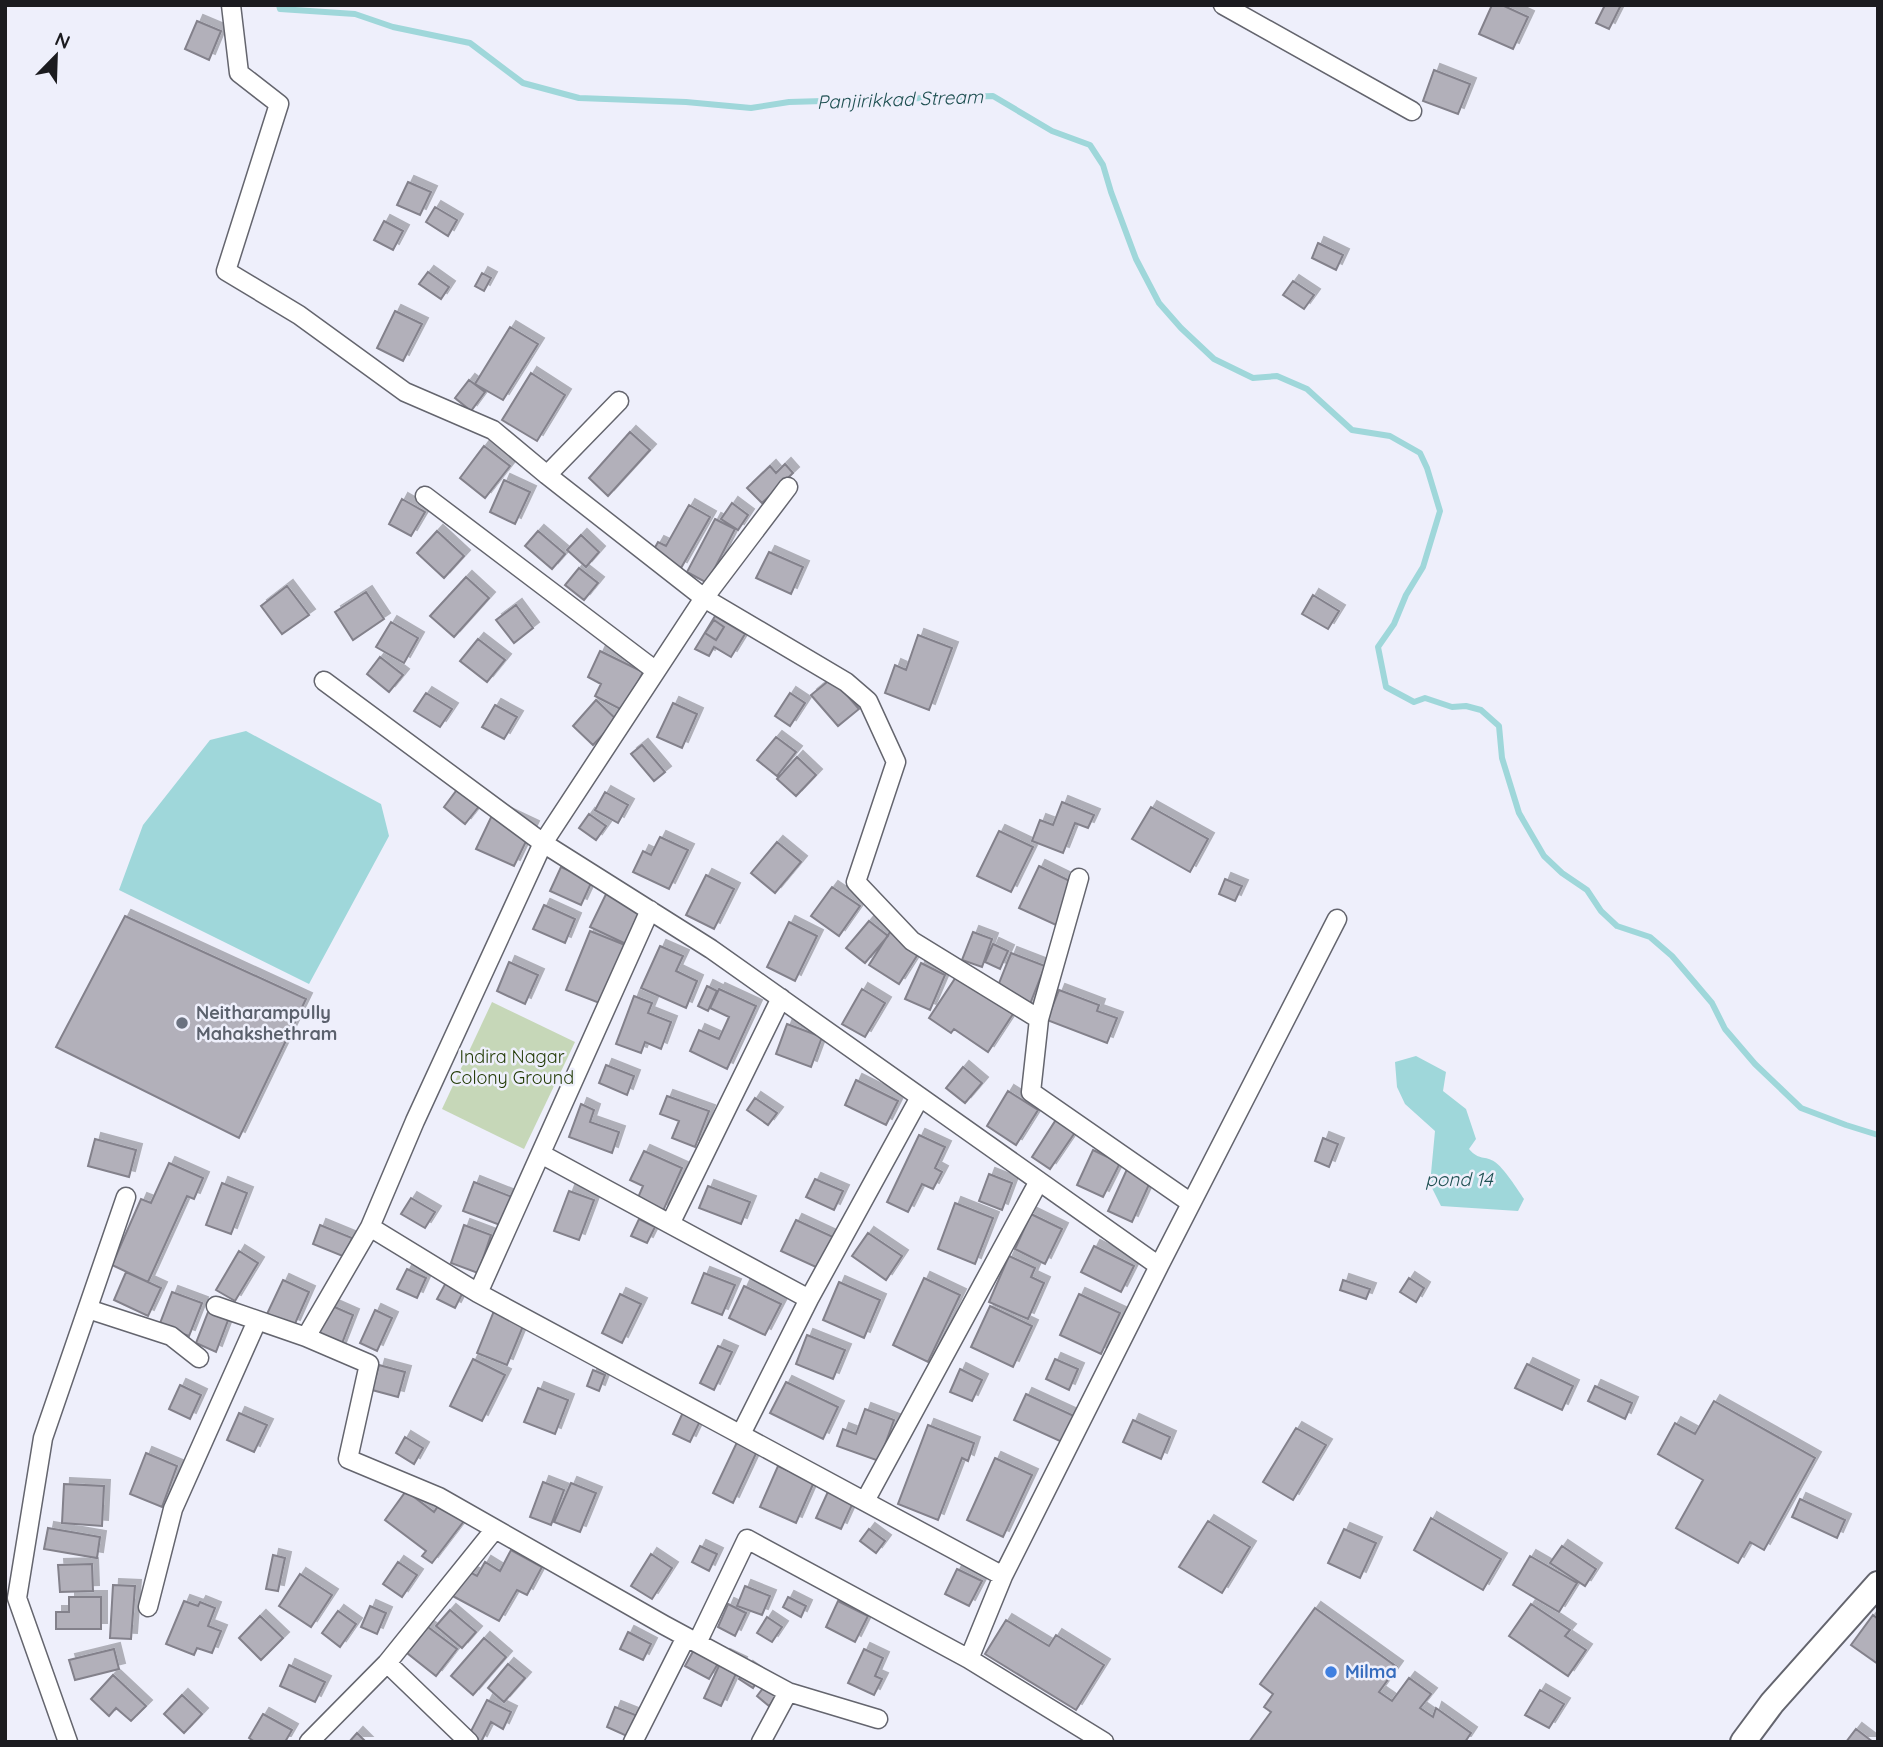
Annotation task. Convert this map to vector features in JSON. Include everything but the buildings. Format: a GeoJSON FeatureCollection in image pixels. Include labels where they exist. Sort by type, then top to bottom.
{"type":"FeatureCollection","features":[{"type":"Feature","properties":{"kind":"main road"},"geometry":{"type":"LineString","coordinates":[[1743,1742],[1772,1703],[1878,1584]]}},
{"type":"Feature","properties":{"kind":"street"},"geometry":{"type":"LineString","coordinates":[[231,5],[239,73],[279,104],[226,271],[299,315],[405,392],[493,430],[704,598],[846,682],[868,701],[896,762],[856,883],[912,941],[1040,1019]]}},
{"type":"Feature","properties":{"kind":"street"},"geometry":{"type":"LineString","coordinates":[[1223,5],[1412,111]]}},
{"type":"Feature","properties":{"kind":"street"},"geometry":{"type":"LineString","coordinates":[[547,475],[619,401]]}},
{"type":"Feature","properties":{"kind":"street"},"geometry":{"type":"LineString","coordinates":[[306,1337],[370,1227],[415,1121],[543,843],[704,598],[788,487]]}},
{"type":"Feature","properties":{"kind":"street"},"geometry":{"type":"LineString","coordinates":[[425,496],[656,671]]}},
{"type":"Feature","properties":{"kind":"street"},"geometry":{"type":"LineString","coordinates":[[324,681],[543,843],[711,948],[1159,1266]]}},
{"type":"Feature","properties":{"kind":"street"},"geometry":{"type":"LineString","coordinates":[[1079,878],[1040,1019],[1031,1092],[1191,1203]]}},
{"type":"Feature","properties":{"kind":"street"},"geometry":{"type":"LineString","coordinates":[[478,1293],[650,910]]}},
{"type":"Feature","properties":{"kind":"street"},"geometry":{"type":"LineString","coordinates":[[969,1659],[1003,1576],[1337,919]]}},
{"type":"Feature","properties":{"kind":"street"},"geometry":{"type":"LineString","coordinates":[[670,1224],[781,998]]}},
{"type":"Feature","properties":{"kind":"street"},"geometry":{"type":"LineString","coordinates":[[741,1434],[808,1299],[920,1097]]}},
{"type":"Feature","properties":{"kind":"street"},"geometry":{"type":"LineString","coordinates":[[541,1154],[808,1299]]}},
{"type":"Feature","properties":{"kind":"street"},"geometry":{"type":"LineString","coordinates":[[865,1501],[1039,1181]]}},
{"type":"Feature","properties":{"kind":"street"},"geometry":{"type":"LineString","coordinates":[[68,1742],[17,1598],[43,1438],[126,1197]]}},
{"type":"Feature","properties":{"kind":"street"},"geometry":{"type":"LineString","coordinates":[[370,1227],[478,1293],[1003,1576]]}},
{"type":"Feature","properties":{"kind":"street"},"geometry":{"type":"LineString","coordinates":[[216,1306],[306,1337],[369,1364],[348,1459],[439,1497],[788,1692],[878,1719]]}},
{"type":"Feature","properties":{"kind":"street"},"geometry":{"type":"LineString","coordinates":[[88,1309],[171,1336],[198,1358]]}},
{"type":"Feature","properties":{"kind":"street"},"geometry":{"type":"LineString","coordinates":[[148,1607],[173,1509],[257,1321]]}},
{"type":"Feature","properties":{"kind":"street"},"geometry":{"type":"LineString","coordinates":[[309,1742],[387,1663],[495,1529]]}},
{"type":"Feature","properties":{"kind":"street"},"geometry":{"type":"LineString","coordinates":[[633,1742],[747,1539],[969,1659],[1104,1742]]}},
{"type":"Feature","properties":{"kind":"street"},"geometry":{"type":"LineString","coordinates":[[387,1663],[468,1742]]}},
{"type":"Feature","properties":{"kind":"street"},"geometry":{"type":"LineString","coordinates":[[761,1742],[788,1692]]}},
{"type":"Feature","properties":{"kind":"green space","name":"Indira Nagar Colony Ground"},"geometry":{"type":"Polygon","coordinates":[[[492,1002],[575,1042],[524,1149],[442,1109],[492,1002]]]}},
{"type":"Feature","properties":{"kind":"water"},"geometry":{"type":"Polygon","coordinates":[[[246,731],[381,804],[389,836],[309,984],[119,890],[143,825],[210,740],[246,731]]]}},
{"type":"Feature","properties":{"kind":"water","name":"pond 14"},"geometry":{"type":"Polygon","coordinates":[[[1416,1056],[1446,1072],[1443,1091],[1466,1109],[1476,1139],[1469,1149],[1476,1155],[1495,1162],[1506,1174],[1524,1199],[1518,1211],[1441,1206],[1430,1184],[1435,1131],[1405,1104],[1397,1087],[1395,1062],[1416,1056]]]}},
{"type":"Feature","properties":{"kind":"waterway","name":"Panjirikkad Stream"},"geometry":{"type":"LineString","coordinates":[[279,5],[280,9],[355,14],[393,27],[470,43],[523,83],[579,98],[686,102],[751,108],[789,102],[993,96],[1052,131],[1090,145],[1103,165],[1136,259],[1159,303],[1214,359],[1253,378],[1277,376],[1307,389],[1352,430],[1390,436],[1420,453],[1440,511],[1423,567],[1406,595],[1394,624],[1378,647],[1386,687],[1414,702],[1425,698],[1452,707],[1466,706],[1481,710],[1499,726],[1502,758],[1519,813],[1544,856],[1562,873],[1587,890],[1601,911],[1617,926],[1650,937],[1672,956],[1712,1003],[1725,1029],[1755,1064],[1801,1108],[1878,1135]]}},
{"type":"Feature","properties":{"kind":"place","name":"Neitharampully Mahakshethram"},"geometry":{"type":"Point","coordinates":[182,1023]}},
{"type":"Feature","properties":{"kind":"place","name":"Milma"},"geometry":{"type":"Point","coordinates":[1331,1672]}}]}
